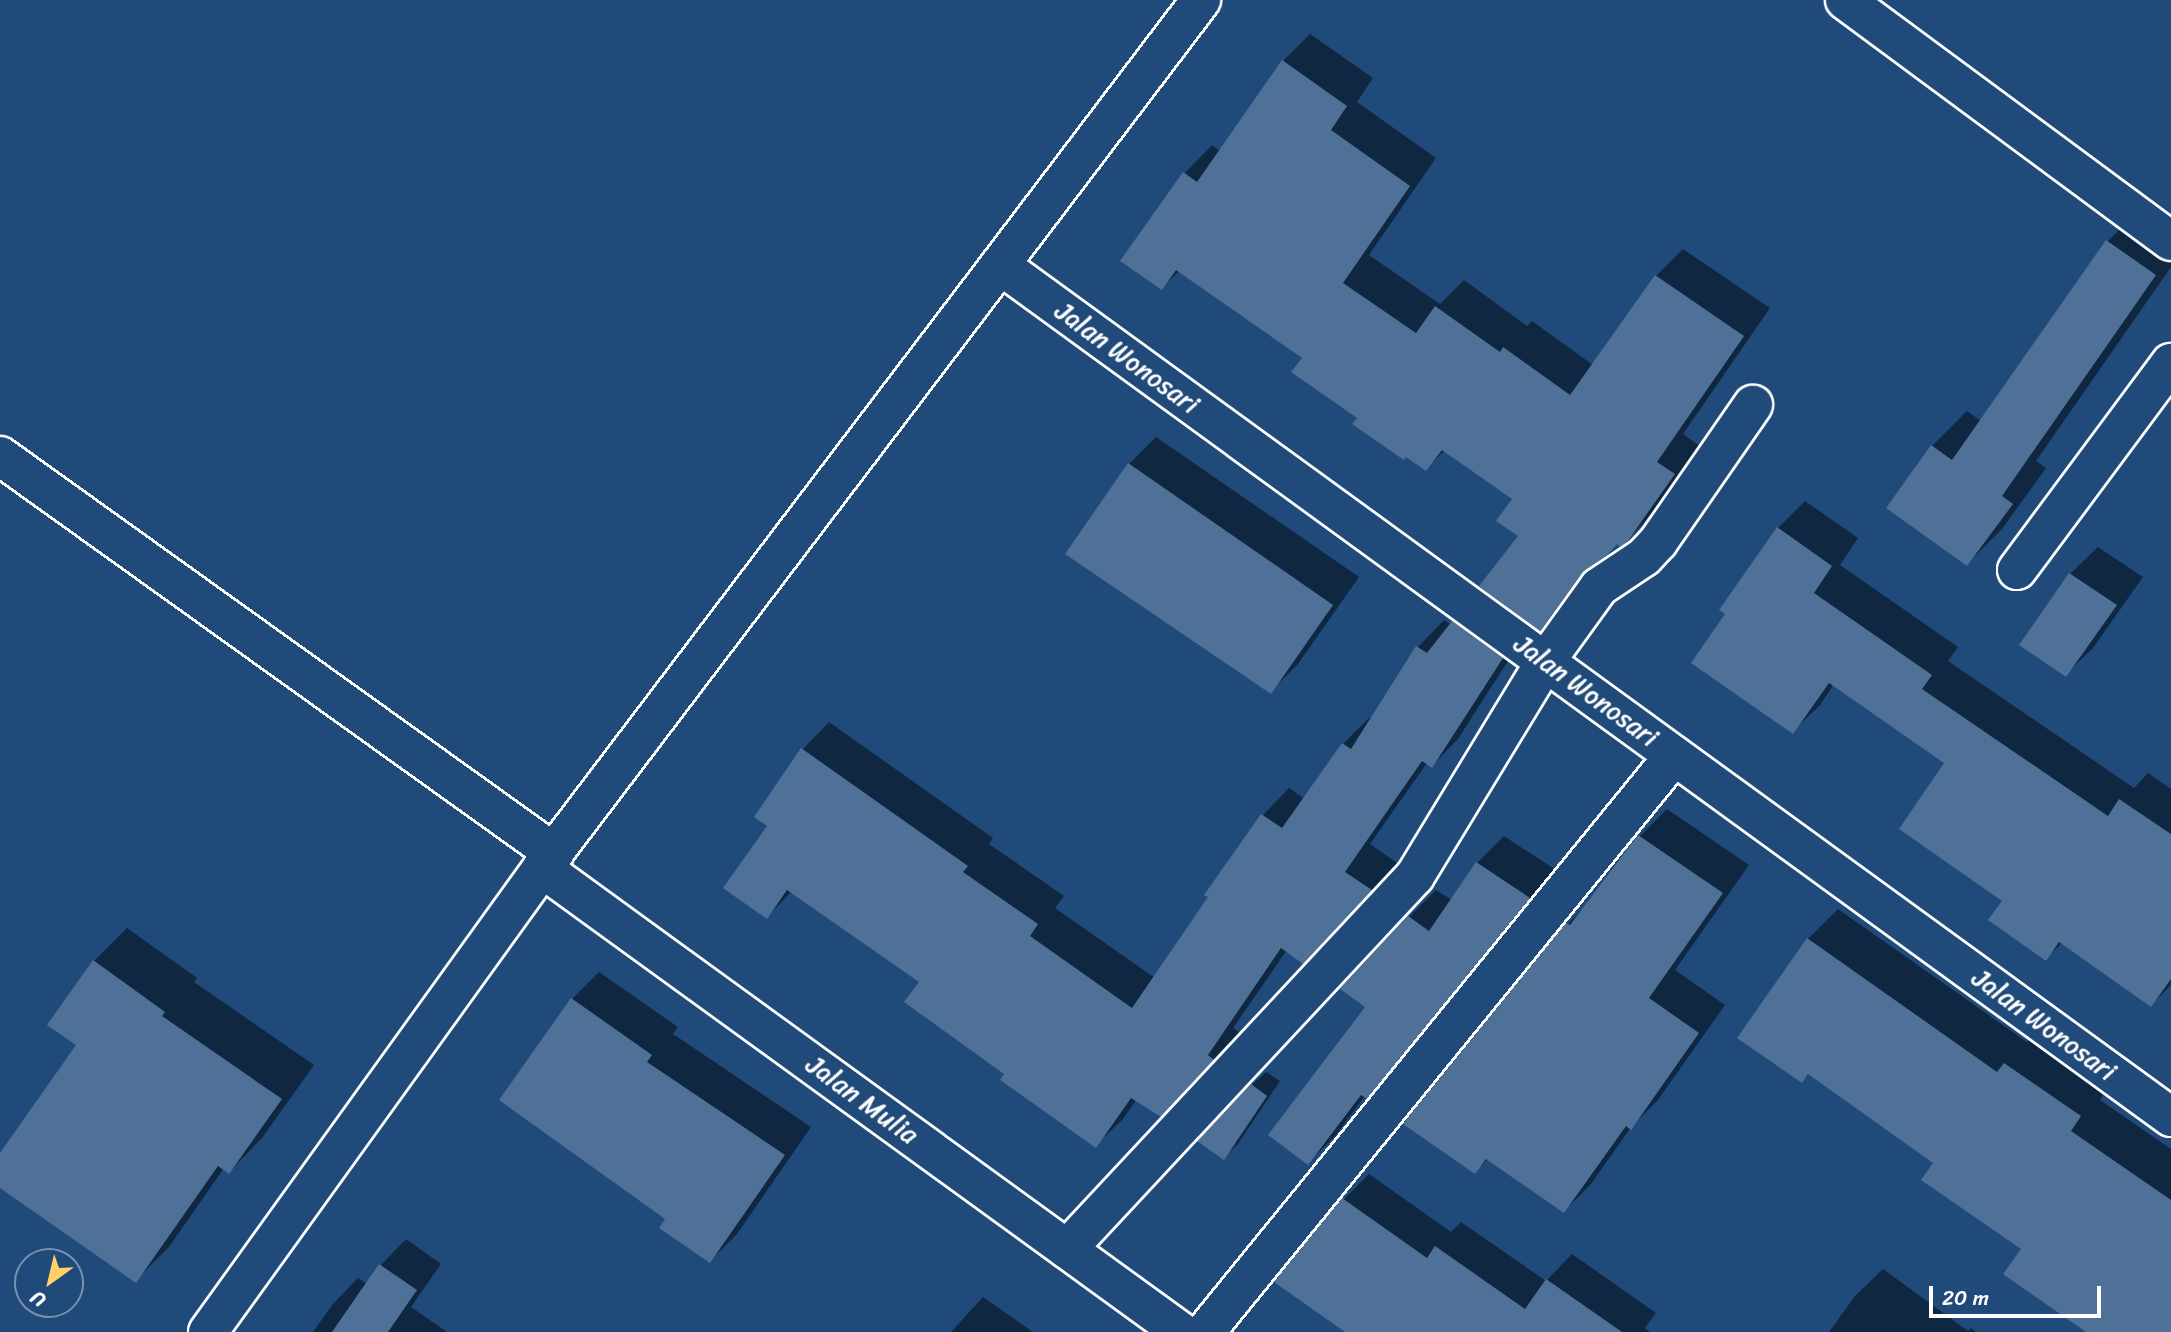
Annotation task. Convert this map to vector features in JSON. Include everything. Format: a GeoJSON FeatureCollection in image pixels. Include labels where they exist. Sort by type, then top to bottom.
{"type":"FeatureCollection","features":[{"type":"Feature","properties":{"kind":"street"},"geometry":{"type":"LineString","coordinates":[[208,1332],[548,861],[1201,0]]}},
{"type":"Feature","properties":{"kind":"street"},"geometry":{"type":"LineString","coordinates":[[1845,0],[2171,241]]}},
{"type":"Feature","properties":{"kind":"street","name":"Jalan Wonosari"},"geometry":{"type":"LineString","coordinates":[[1000,265],[2171,1117]]}},
{"type":"Feature","properties":{"kind":"street"},"geometry":{"type":"LineString","coordinates":[[2017,570],[2171,363]]}},
{"type":"Feature","properties":{"kind":"street"},"geometry":{"type":"LineString","coordinates":[[1067,1249],[1415,876],[1545,662],[1599,587],[1644,557],[1658,541],[1753,405]]}},
{"type":"Feature","properties":{"kind":"street","name":"Jalan Mulia"},"geometry":{"type":"LineString","coordinates":[[0,456],[1181,1332]]}},
{"type":"Feature","properties":{"kind":"street"},"geometry":{"type":"LineString","coordinates":[[1205,1332],[1674,756]]}},
{"type":"Feature","properties":{"kind":"building"},"geometry":{"type":"Polygon","coordinates":[[[1282,60],[1347,106],[1331,130],[1410,186],[1343,283],[1416,333],[1435,306],[1500,352],[1503,347],[1570,395],[1655,275],[1744,336],[1657,462],[1675,474],[1627,542],[1620,547],[1617,544],[1582,574],[1540,631],[1479,586],[1518,536],[1496,521],[1512,499],[1442,450],[1426,471],[1406,457],[1404,460],[1352,424],[1357,418],[1291,372],[1302,358],[1176,270],[1162,290],[1120,261],[1183,172],[1197,182],[1282,60]]]}},
{"type":"Feature","properties":{"kind":"building"},"geometry":{"type":"Polygon","coordinates":[[[2106,240],[2156,275],[2002,496],[2013,504],[1967,566],[1886,508],[1931,445],[1952,460],[2106,240]]]}},
{"type":"Feature","properties":{"kind":"building"},"geometry":{"type":"Polygon","coordinates":[[[1128,463],[1333,605],[1271,694],[1065,554],[1128,463]]]}},
{"type":"Feature","properties":{"kind":"building"},"geometry":{"type":"Polygon","coordinates":[[[1777,527],[1832,566],[1814,593],[1932,675],[1922,689],[2108,816],[2119,799],[2171,834],[2171,979],[2151,1007],[2059,942],[2046,961],[1988,920],[2002,901],[1899,829],[1944,763],[1829,683],[1793,734],[1691,663],[1725,614],[1719,610],[1777,527]]]}},
{"type":"Feature","properties":{"kind":"building"},"geometry":{"type":"Polygon","coordinates":[[[2069,573],[2117,605],[2066,677],[2019,645],[2069,573]]]}},
{"type":"Feature","properties":{"kind":"building"},"geometry":{"type":"Polygon","coordinates":[[[1452,621],[1503,658],[1432,768],[1422,761],[1345,872],[1372,890],[1303,964],[1281,948],[1208,1055],[1214,1060],[1161,1117],[1131,1098],[1096,1148],[1000,1080],[1004,1074],[904,1002],[919,982],[787,890],[767,919],[723,888],[767,826],[754,817],[801,748],[968,866],[963,872],[1038,924],[1030,936],[1132,1008],[1208,897],[1204,895],[1261,814],[1282,828],[1342,743],[1351,749],[1416,646],[1427,653],[1452,621]]]}},
{"type":"Feature","properties":{"kind":"building"},"geometry":{"type":"Polygon","coordinates":[[[1638,835],[1723,893],[1649,998],[1699,1033],[1631,1130],[1626,1126],[1564,1213],[1486,1159],[1475,1174],[1403,1124],[1566,923],[1570,925],[1638,835]]]}},
{"type":"Feature","properties":{"kind":"building"},"geometry":{"type":"Polygon","coordinates":[[[1476,862],[1530,898],[1367,1099],[1361,1095],[1308,1165],[1268,1135],[1365,1007],[1340,989],[1408,916],[1429,931],[1476,862]]]}},
{"type":"Feature","properties":{"kind":"building"},"geometry":{"type":"Polygon","coordinates":[[[1807,938],[1997,1072],[2004,1063],[2081,1116],[2071,1131],[2171,1200],[2171,1332],[2086,1332],[2003,1274],[2021,1249],[1921,1180],[1933,1163],[1808,1074],[1802,1083],[1737,1038],[1807,938]]]}},
{"type":"Feature","properties":{"kind":"building"},"geometry":{"type":"Polygon","coordinates":[[[93,960],[165,1012],[162,1016],[282,1099],[229,1174],[218,1166],[136,1283],[0,1188],[0,1153],[76,1045],[47,1025],[93,960]]]}},
{"type":"Feature","properties":{"kind":"building"},"geometry":{"type":"Polygon","coordinates":[[[571,998],[652,1055],[647,1062],[785,1155],[710,1263],[659,1228],[665,1219],[499,1100],[571,998]]]}},
{"type":"Feature","properties":{"kind":"building"},"geometry":{"type":"Polygon","coordinates":[[[1251,1084],[1267,1096],[1224,1160],[1197,1141],[1251,1084]]]}},
{"type":"Feature","properties":{"kind":"building"},"geometry":{"type":"Polygon","coordinates":[[[1342,1198],[1427,1258],[1435,1246],[1525,1309],[1546,1279],[1622,1332],[1345,1332],[1274,1282],[1342,1198]]]}},
{"type":"Feature","properties":{"kind":"building"},"geometry":{"type":"Polygon","coordinates":[[[379,1264],[417,1290],[388,1332],[332,1332],[379,1264]]]}}]}
